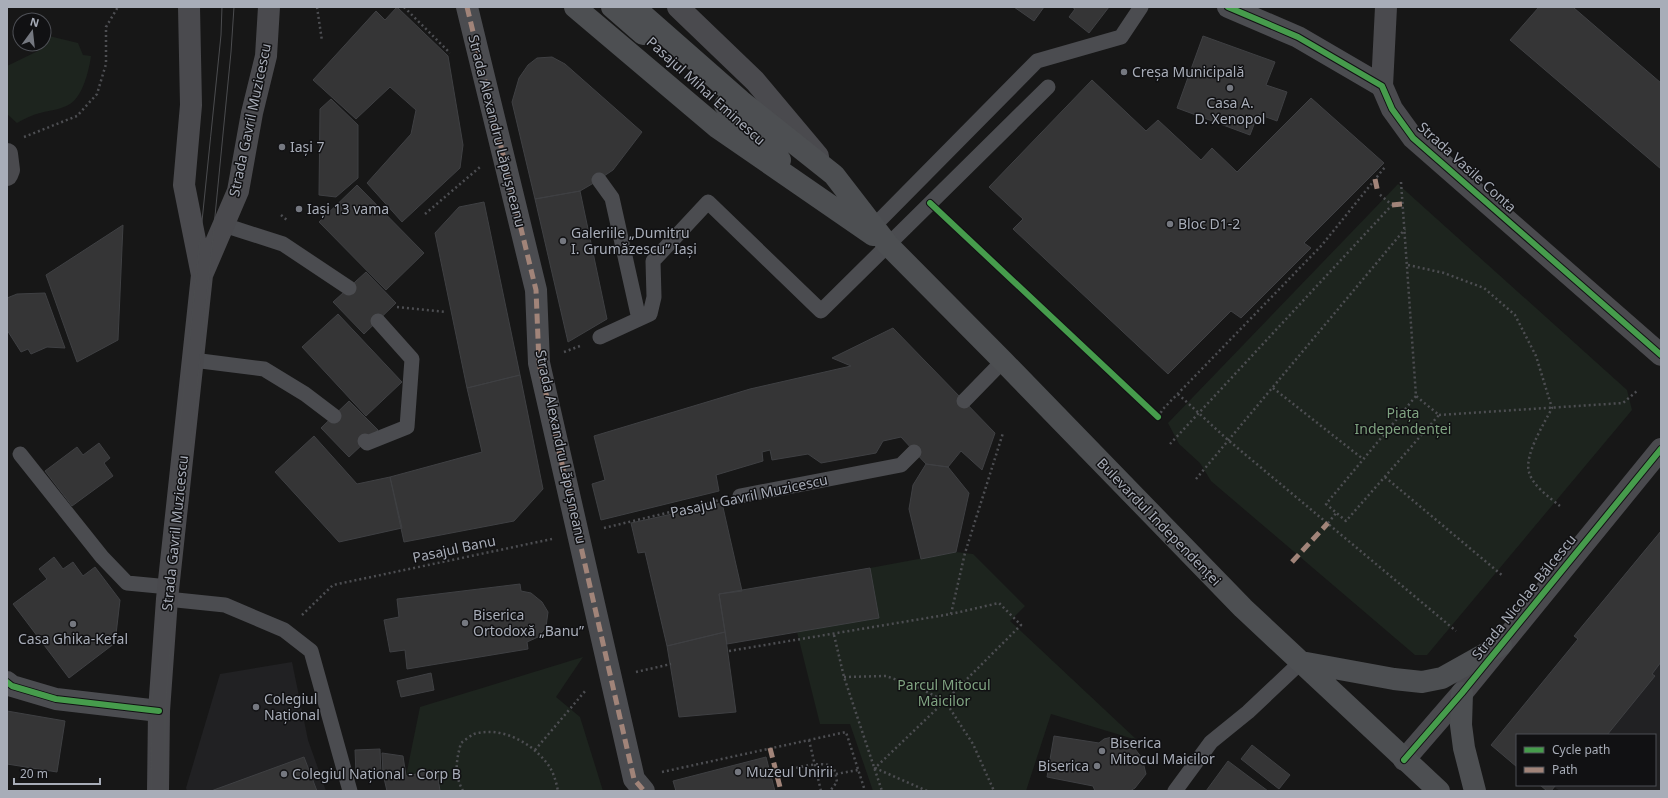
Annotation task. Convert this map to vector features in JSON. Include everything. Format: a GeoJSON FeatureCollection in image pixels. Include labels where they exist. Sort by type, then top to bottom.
{"type":"FeatureCollection","features":[{"type":"Feature","properties":{"kind":"main road","name":"Strada Gavril Muzicescu"},"geometry":{"type":"LineString","coordinates":[[158,791],[159,711],[168,593],[202,275],[184,185],[191,105],[189,7]]}},
{"type":"Feature","properties":{"kind":"main road","name":"Strada Gavril Muzicescu"},"geometry":{"type":"LineString","coordinates":[[202,275],[238,191],[252,113],[266,56],[269,7]]}},
{"type":"Feature","properties":{"kind":"main road"},"geometry":{"type":"LineString","coordinates":[[575,7],[718,128],[814,195]]}},
{"type":"Feature","properties":{"kind":"main road","name":"Pasajul Mihai Eminescu"},"geometry":{"type":"LineString","coordinates":[[612,7],[736,115],[814,195]]}},
{"type":"Feature","properties":{"kind":"main road","name":"Pasajul Mihai Eminescu"},"geometry":{"type":"LineString","coordinates":[[634,7],[742,101],[834,175]]}},
{"type":"Feature","properties":{"kind":"main road"},"geometry":{"type":"LineString","coordinates":[[678,7],[755,80],[834,175]]}},
{"type":"Feature","properties":{"kind":"main road"},"geometry":{"type":"LineString","coordinates":[[1382,86],[1386,7]]}},
{"type":"Feature","properties":{"kind":"main road","name":"Strada Vasile Conta"},"geometry":{"type":"LineString","coordinates":[[1382,86],[1392,109],[1413,138],[1661,355]]}},
{"type":"Feature","properties":{"kind":"main road"},"geometry":{"type":"LineString","coordinates":[[7,175],[13,147]]}},
{"type":"Feature","properties":{"kind":"main road","name":"Bulevardul Independenței"},"geometry":{"type":"LineString","coordinates":[[834,175],[888,245],[1243,608],[1438,791]]}},
{"type":"Feature","properties":{"kind":"main road","name":"Bulevardul Independenței"},"geometry":{"type":"LineString","coordinates":[[814,195],[888,245]]}},
{"type":"Feature","properties":{"kind":"main road","name":"Strada Nicolae Bălcescu"},"geometry":{"type":"LineString","coordinates":[[1404,760],[1462,693],[1661,449]]}},
{"type":"Feature","properties":{"kind":"main road"},"geometry":{"type":"LineString","coordinates":[[1301,662],[1394,679],[1422,682],[1442,678],[1501,645]]}},
{"type":"Feature","properties":{"kind":"main road"},"geometry":{"type":"LineString","coordinates":[[1462,693],[1461,725],[1463,741],[1475,791]]}},
{"type":"Feature","properties":{"kind":"street","name":"Strada Alexandru Lăpușneanu"},"geometry":{"type":"LineString","coordinates":[[467,7],[500,150],[536,290],[539,363],[634,779],[644,791]]}},
{"type":"Feature","properties":{"kind":"street"},"geometry":{"type":"LineString","coordinates":[[1228,7],[1298,37],[1382,86]]}},
{"type":"Feature","properties":{"kind":"street"},"geometry":{"type":"LineString","coordinates":[[7,682],[12,686],[56,699],[159,711]]}},
{"type":"Feature","properties":{"kind":"lane"},"geometry":{"type":"LineString","coordinates":[[874,226],[1037,61],[1121,37],[1141,7]]}},
{"type":"Feature","properties":{"kind":"lane"},"geometry":{"type":"LineString","coordinates":[[600,337],[650,314],[654,297],[653,261],[708,202],[821,311],[1048,87]]}},
{"type":"Feature","properties":{"kind":"lane"},"geometry":{"type":"LineString","coordinates":[[598,180],[612,198],[639,319]]}},
{"type":"Feature","properties":{"kind":"lane"},"geometry":{"type":"LineString","coordinates":[[224,225],[283,244],[349,288]]}},
{"type":"Feature","properties":{"kind":"lane"},"geometry":{"type":"LineString","coordinates":[[366,441],[367,443],[408,427],[412,359],[378,321]]}},
{"type":"Feature","properties":{"kind":"lane"},"geometry":{"type":"LineString","coordinates":[[193,360],[264,369],[305,394],[334,416]]}},
{"type":"Feature","properties":{"kind":"lane"},"geometry":{"type":"LineString","coordinates":[[964,401],[1003,361]]}},
{"type":"Feature","properties":{"kind":"lane","name":"Pasajul Gavril Muzicescu"},"geometry":{"type":"LineString","coordinates":[[740,496],[901,464],[914,452]]}},
{"type":"Feature","properties":{"kind":"lane"},"geometry":{"type":"LineString","coordinates":[[20,454],[102,557],[127,583],[226,605],[284,630],[311,651],[350,791]]}},
{"type":"Feature","properties":{"kind":"lane"},"geometry":{"type":"LineString","coordinates":[[1175,791],[1211,742],[1248,712],[1301,662]]}},
{"type":"Feature","properties":{"kind":"path"},"geometry":{"type":"LineString","coordinates":[[13,147],[78,116],[97,94],[106,64],[106,27],[118,7]]}},
{"type":"Feature","properties":{"kind":"path"},"geometry":{"type":"LineString","coordinates":[[318,7],[322,41]]}},
{"type":"Feature","properties":{"kind":"path"},"geometry":{"type":"LineString","coordinates":[[404,7],[453,56]]}},
{"type":"Feature","properties":{"kind":"path"},"geometry":{"type":"LineString","coordinates":[[425,214],[500,150]]}},
{"type":"Feature","properties":{"kind":"path"},"geometry":{"type":"LineString","coordinates":[[1152,412],[1158,417],[1178,394],[1322,245],[1385,167]]}},
{"type":"Feature","properties":{"kind":"path"},"geometry":{"type":"LineString","coordinates":[[1401,182],[1416,396],[1326,504],[1346,521],[1439,415]]}},
{"type":"Feature","properties":{"kind":"path"},"geometry":{"type":"LineString","coordinates":[[1170,444],[1392,205],[1378,194]]}},
{"type":"Feature","properties":{"kind":"path"},"geometry":{"type":"LineString","coordinates":[[1196,478],[1405,229]]}},
{"type":"Feature","properties":{"kind":"path"},"geometry":{"type":"LineString","coordinates":[[1408,265],[1444,273],[1484,288],[1516,315],[1536,356],[1552,408],[1528,458],[1529,473],[1540,490],[1560,506]]}},
{"type":"Feature","properties":{"kind":"path"},"geometry":{"type":"LineString","coordinates":[[393,306],[446,312]]}},
{"type":"Feature","properties":{"kind":"path"},"geometry":{"type":"LineString","coordinates":[[539,363],[600,337]]}},
{"type":"Feature","properties":{"kind":"path"},"geometry":{"type":"LineString","coordinates":[[1273,388],[1363,459]]}},
{"type":"Feature","properties":{"kind":"path"},"geometry":{"type":"LineString","coordinates":[[1416,396],[1439,415],[1623,403],[1637,391]]}},
{"type":"Feature","properties":{"kind":"path"},"geometry":{"type":"LineString","coordinates":[[1178,394],[1228,440],[1456,631]]}},
{"type":"Feature","properties":{"kind":"path"},"geometry":{"type":"LineString","coordinates":[[951,614],[965,553],[1004,433]]}},
{"type":"Feature","properties":{"kind":"path"},"geometry":{"type":"LineString","coordinates":[[1385,477],[1503,576]]}},
{"type":"Feature","properties":{"kind":"path"},"geometry":{"type":"LineString","coordinates":[[1328,523],[1337,512]]}},
{"type":"Feature","properties":{"kind":"path"},"geometry":{"type":"LineString","coordinates":[[729,651],[834,635],[951,614],[999,603],[1021,625],[875,768]]}},
{"type":"Feature","properties":{"kind":"path"},"geometry":{"type":"LineString","coordinates":[[834,635],[844,677],[882,791]]}},
{"type":"Feature","properties":{"kind":"path"},"geometry":{"type":"LineString","coordinates":[[611,677],[670,664]]}},
{"type":"Feature","properties":{"kind":"path"},"geometry":{"type":"LineString","coordinates":[[844,677],[886,676],[918,687],[945,701],[973,744],[994,791]]}},
{"type":"Feature","properties":{"kind":"path"},"geometry":{"type":"LineString","coordinates":[[535,751],[569,709]]}},
{"type":"Feature","properties":{"kind":"path"},"geometry":{"type":"LineString","coordinates":[[463,791],[458,781],[456,766],[461,743],[474,734],[496,732],[520,739],[535,751],[547,763],[558,791]]}},
{"type":"Feature","properties":{"kind":"path"},"geometry":{"type":"LineString","coordinates":[[669,770],[846,732],[865,791]]}},
{"type":"Feature","properties":{"kind":"path"},"geometry":{"type":"LineString","coordinates":[[810,740],[821,791]]}},
{"type":"Feature","properties":{"kind":"path"},"geometry":{"type":"LineString","coordinates":[[777,773],[815,764],[825,764],[833,768],[836,774],[837,782],[830,791]]}},
{"type":"Feature","properties":{"kind":"path"},"geometry":{"type":"LineString","coordinates":[[875,768],[927,791]]}},
{"type":"Feature","properties":{"kind":"path"},"geometry":{"type":"LineString","coordinates":[[836,774],[858,770]]}},
{"type":"Feature","properties":{"kind":"shaded area"},"geometry":{"type":"Polygon","coordinates":[[[1661,531],[1661,791],[1560,791],[1554,787],[1551,791],[1547,791],[1541,786],[1656,786],[1656,734],[1516,734],[1516,766],[1491,745],[1578,640],[1574,636],[1661,531]]]}},
{"type":"Feature","properties":{"kind":"shaded area","name":"Colegiul Național"},"geometry":{"type":"Polygon","coordinates":[[[292,662],[308,740],[326,791],[187,791],[186,788],[220,674],[292,662]]]}},
{"type":"Feature","properties":{"kind":"green space"},"geometry":{"type":"Polygon","coordinates":[[[52,37],[78,43],[83,55],[91,56],[85,82],[75,100],[59,109],[34,115],[17,123],[7,114],[7,66],[36,52],[52,52],[52,37]]]}},
{"type":"Feature","properties":{"kind":"green space","name":"Piața Independenței"},"geometry":{"type":"Polygon","coordinates":[[[1398,184],[1627,390],[1632,410],[1427,655],[1415,655],[1211,481],[1200,463],[1179,444],[1168,423],[1398,184]]]}},
{"type":"Feature","properties":{"kind":"green space","name":"Parcul Mitocul Maicilor"},"geometry":{"type":"Polygon","coordinates":[[[956,552],[973,554],[1025,606],[1010,621],[1137,740],[1051,714],[1026,791],[873,791],[850,724],[820,724],[797,632],[870,568],[956,552]]]}},
{"type":"Feature","properties":{"kind":"green space"},"geometry":{"type":"Polygon","coordinates":[[[583,657],[556,697],[580,717],[603,791],[440,791],[438,787],[406,776],[420,707],[583,657]]]}},
{"type":"Feature","properties":{"kind":"building"},"geometry":{"type":"Polygon","coordinates":[[[397,7],[448,56],[463,145],[460,168],[402,222],[367,183],[411,134],[416,110],[390,87],[356,119],[313,80],[376,11],[385,20],[397,7]]]}},
{"type":"Feature","properties":{"kind":"building"},"geometry":{"type":"Polygon","coordinates":[[[1014,7],[1044,7],[1034,21],[1014,7]]]}},
{"type":"Feature","properties":{"kind":"building"},"geometry":{"type":"Polygon","coordinates":[[[1072,7],[1109,7],[1089,33],[1069,17],[1075,9],[1072,7]]]}},
{"type":"Feature","properties":{"kind":"building"},"geometry":{"type":"Polygon","coordinates":[[[1539,7],[1575,7],[1574,8],[1661,83],[1661,169],[1510,40],[1539,7]]]}},
{"type":"Feature","properties":{"kind":"building","name":"Casa A. D. Xenopol"},"geometry":{"type":"Polygon","coordinates":[[[1203,36],[1275,62],[1266,85],[1287,92],[1277,121],[1258,114],[1250,135],[1177,108],[1203,36]]]}},
{"type":"Feature","properties":{"kind":"building"},"geometry":{"type":"Polygon","coordinates":[[[552,57],[565,64],[642,132],[613,170],[592,184],[580,191],[535,199],[512,102],[519,78],[528,65],[537,58],[552,57]]]}},
{"type":"Feature","properties":{"kind":"building","name":"Bloc D1-2"},"geometry":{"type":"Polygon","coordinates":[[[1092,80],[1146,131],[1158,120],[1201,160],[1212,148],[1237,172],[1311,98],[1384,163],[1304,243],[1311,248],[1241,318],[1231,311],[1168,374],[1013,229],[1023,219],[989,187],[1092,80]]]}},
{"type":"Feature","properties":{"kind":"building"},"geometry":{"type":"Polygon","coordinates":[[[331,99],[358,125],[358,178],[336,197],[319,195],[320,109],[331,99]]]}},
{"type":"Feature","properties":{"kind":"building"},"geometry":{"type":"Polygon","coordinates":[[[357,185],[424,253],[386,290],[319,222],[357,185]]]}},
{"type":"Feature","properties":{"kind":"building"},"geometry":{"type":"Polygon","coordinates":[[[580,191],[607,319],[568,342],[535,199],[580,191]]]}},
{"type":"Feature","properties":{"kind":"building"},"geometry":{"type":"Polygon","coordinates":[[[484,202],[520,375],[467,388],[435,233],[459,207],[484,202]]]}},
{"type":"Feature","properties":{"kind":"building"},"geometry":{"type":"Polygon","coordinates":[[[123,225],[118,340],[77,362],[46,275],[123,225]]]}},
{"type":"Feature","properties":{"kind":"building"},"geometry":{"type":"Polygon","coordinates":[[[366,272],[396,303],[364,334],[333,302],[366,272]]]}},
{"type":"Feature","properties":{"kind":"building"},"geometry":{"type":"Polygon","coordinates":[[[45,293],[65,348],[47,347],[31,354],[28,349],[21,352],[7,330],[7,298],[17,294],[45,293]]]}},
{"type":"Feature","properties":{"kind":"building"},"geometry":{"type":"Polygon","coordinates":[[[338,314],[402,382],[366,416],[302,347],[338,314]]]}},
{"type":"Feature","properties":{"kind":"building"},"geometry":{"type":"Polygon","coordinates":[[[893,328],[995,433],[982,470],[961,451],[948,467],[926,464],[901,437],[883,441],[876,453],[821,463],[808,454],[772,460],[770,450],[762,452],[763,461],[716,475],[719,491],[601,520],[592,484],[605,480],[594,436],[750,389],[851,366],[832,358],[893,328]]]}},
{"type":"Feature","properties":{"kind":"building"},"geometry":{"type":"Polygon","coordinates":[[[520,375],[543,489],[514,521],[404,542],[390,477],[482,452],[467,388],[520,375]]]}},
{"type":"Feature","properties":{"kind":"building"},"geometry":{"type":"Polygon","coordinates":[[[349,401],[378,430],[349,457],[321,428],[349,401]]]}},
{"type":"Feature","properties":{"kind":"building"},"geometry":{"type":"Polygon","coordinates":[[[314,436],[357,484],[390,477],[402,528],[339,542],[275,472],[314,436]]]}},
{"type":"Feature","properties":{"kind":"building"},"geometry":{"type":"Polygon","coordinates":[[[99,443],[110,458],[104,463],[113,476],[72,506],[45,471],[77,447],[83,455],[99,443]]]}},
{"type":"Feature","properties":{"kind":"building"},"geometry":{"type":"Polygon","coordinates":[[[926,464],[948,467],[969,493],[956,552],[921,559],[909,509],[913,485],[926,464]]]}},
{"type":"Feature","properties":{"kind":"building"},"geometry":{"type":"Polygon","coordinates":[[[722,503],[742,591],[719,594],[725,632],[667,646],[645,552],[638,553],[631,523],[722,503]]]}},
{"type":"Feature","properties":{"kind":"building"},"geometry":{"type":"Polygon","coordinates":[[[1661,531],[1661,662],[1652,674],[1655,676],[1608,734],[1516,734],[1516,766],[1491,745],[1578,639],[1574,636],[1661,531]]]}},
{"type":"Feature","properties":{"kind":"building","name":"Casa Ghika-Kefal"},"geometry":{"type":"Polygon","coordinates":[[[54,557],[63,569],[73,562],[83,576],[95,567],[120,600],[115,643],[69,678],[13,604],[47,579],[39,569],[54,557]]]}},
{"type":"Feature","properties":{"kind":"building"},"geometry":{"type":"Polygon","coordinates":[[[870,568],[879,618],[727,644],[719,594],[870,568]]]}},
{"type":"Feature","properties":{"kind":"building","name":"Biserica Ortodoxă „Banu”"},"geometry":{"type":"Polygon","coordinates":[[[520,584],[521,591],[531,593],[542,602],[548,612],[546,627],[538,637],[527,642],[528,649],[407,669],[405,650],[390,652],[384,620],[399,617],[397,599],[520,584]]]}},
{"type":"Feature","properties":{"kind":"building"},"geometry":{"type":"Polygon","coordinates":[[[725,632],[736,712],[679,717],[667,646],[725,632]]]}},
{"type":"Feature","properties":{"kind":"building"},"geometry":{"type":"Polygon","coordinates":[[[431,673],[434,690],[401,697],[397,681],[431,673]]]}},
{"type":"Feature","properties":{"kind":"building"},"geometry":{"type":"Polygon","coordinates":[[[7,711],[65,721],[57,772],[7,764],[7,711]]]}},
{"type":"Feature","properties":{"kind":"building","name":"Biserica"},"geometry":{"type":"Polygon","coordinates":[[[1054,736],[1099,743],[1104,739],[1112,737],[1119,741],[1123,746],[1135,749],[1142,758],[1146,774],[1135,788],[1130,791],[1095,791],[1093,786],[1047,777],[1054,736]]]}},
{"type":"Feature","properties":{"kind":"building"},"geometry":{"type":"Polygon","coordinates":[[[1252,745],[1290,775],[1279,789],[1241,759],[1252,745]]]}},
{"type":"Feature","properties":{"kind":"building"},"geometry":{"type":"Polygon","coordinates":[[[380,749],[381,773],[356,774],[355,750],[380,749]]]}},
{"type":"Feature","properties":{"kind":"building"},"geometry":{"type":"Polygon","coordinates":[[[382,753],[403,756],[406,776],[437,770],[440,791],[387,791],[383,774],[382,753]]]}},
{"type":"Feature","properties":{"kind":"building","name":"Colegiul Național - Corp B"},"geometry":{"type":"Polygon","coordinates":[[[304,757],[317,791],[211,791],[304,757]]]}},
{"type":"Feature","properties":{"kind":"building","name":"Muzeul Unirii"},"geometry":{"type":"Polygon","coordinates":[[[766,757],[775,791],[676,791],[673,781],[766,757]]]}},
{"type":"Feature","properties":{"kind":"building"},"geometry":{"type":"Polygon","coordinates":[[[1228,761],[1268,791],[1206,791],[1228,761]]]}},
{"type":"Feature","properties":{"kind":"building"},"geometry":{"type":"Polygon","coordinates":[[[1541,786],[1555,786],[1551,791],[1547,791],[1541,786]]]}},
{"type":"Feature","properties":{"kind":"tram line"},"geometry":{"type":"LineString","coordinates":[[152,791],[151,747],[155,659],[221,35],[222,7]]}},
{"type":"Feature","properties":{"kind":"tram line"},"geometry":{"type":"LineString","coordinates":[[165,791],[165,711],[174,600],[211,257],[234,7]]}},
{"type":"Feature","properties":{"kind":"marked path"},"geometry":{"type":"LineString","coordinates":[[467,7],[536,290],[539,363],[634,779],[644,791]]}},
{"type":"Feature","properties":{"kind":"marked path"},"geometry":{"type":"LineString","coordinates":[[1375,179],[1378,193]]}},
{"type":"Feature","properties":{"kind":"marked path"},"geometry":{"type":"LineString","coordinates":[[1392,205],[1403,204]]}},
{"type":"Feature","properties":{"kind":"marked path"},"geometry":{"type":"LineString","coordinates":[[1292,562],[1328,523]]}},
{"type":"Feature","properties":{"kind":"marked path"},"geometry":{"type":"LineString","coordinates":[[770,748],[781,791]]}},
{"type":"Feature","properties":{"kind":"cycle path"},"geometry":{"type":"LineString","coordinates":[[1228,7],[1298,37],[1382,86],[1392,109],[1413,138],[1661,355]]}},
{"type":"Feature","properties":{"kind":"cycle path"},"geometry":{"type":"LineString","coordinates":[[930,203],[1158,417]]}},
{"type":"Feature","properties":{"kind":"cycle path"},"geometry":{"type":"LineString","coordinates":[[1404,760],[1462,693],[1661,449]]}},
{"type":"Feature","properties":{"kind":"cycle path"},"geometry":{"type":"LineString","coordinates":[[7,682],[12,686],[56,699],[159,711]]}},
{"type":"Feature","properties":{"kind":"place","name":"Creșa Municipală"},"geometry":{"type":"Point","coordinates":[1124,72]}},
{"type":"Feature","properties":{"kind":"place","name":"Casa A. D. Xenopol"},"geometry":{"type":"Point","coordinates":[1230,88]}},
{"type":"Feature","properties":{"kind":"place","name":"Iași 7"},"geometry":{"type":"Point","coordinates":[282,147]}},
{"type":"Feature","properties":{"kind":"place","name":"Iași 13 vama"},"geometry":{"type":"Point","coordinates":[299,209]}},
{"type":"Feature","properties":{"kind":"place","name":"Bloc D1-2"},"geometry":{"type":"Point","coordinates":[1170,224]}},
{"type":"Feature","properties":{"kind":"place","name":"Galeriile „Dumitru I. Grumăzescu” Iași"},"geometry":{"type":"Point","coordinates":[563,241]}},
{"type":"Feature","properties":{"kind":"place","name":"Biserica Ortodoxă „Banu”"},"geometry":{"type":"Point","coordinates":[465,623]}},
{"type":"Feature","properties":{"kind":"place","name":"Casa Ghika-Kefal"},"geometry":{"type":"Point","coordinates":[73,624]}},
{"type":"Feature","properties":{"kind":"place","name":"Colegiul Național"},"geometry":{"type":"Point","coordinates":[256,707]}},
{"type":"Feature","properties":{"kind":"place","name":"Biserica Mitocul Maicilor"},"geometry":{"type":"Point","coordinates":[1102,751]}},
{"type":"Feature","properties":{"kind":"place","name":"Biserica"},"geometry":{"type":"Point","coordinates":[1097,766]}},
{"type":"Feature","properties":{"kind":"place","name":"Muzeul Unirii"},"geometry":{"type":"Point","coordinates":[738,772]}},
{"type":"Feature","properties":{"kind":"place","name":"Colegiul Național - Corp B"},"geometry":{"type":"Point","coordinates":[284,774]}}]}
